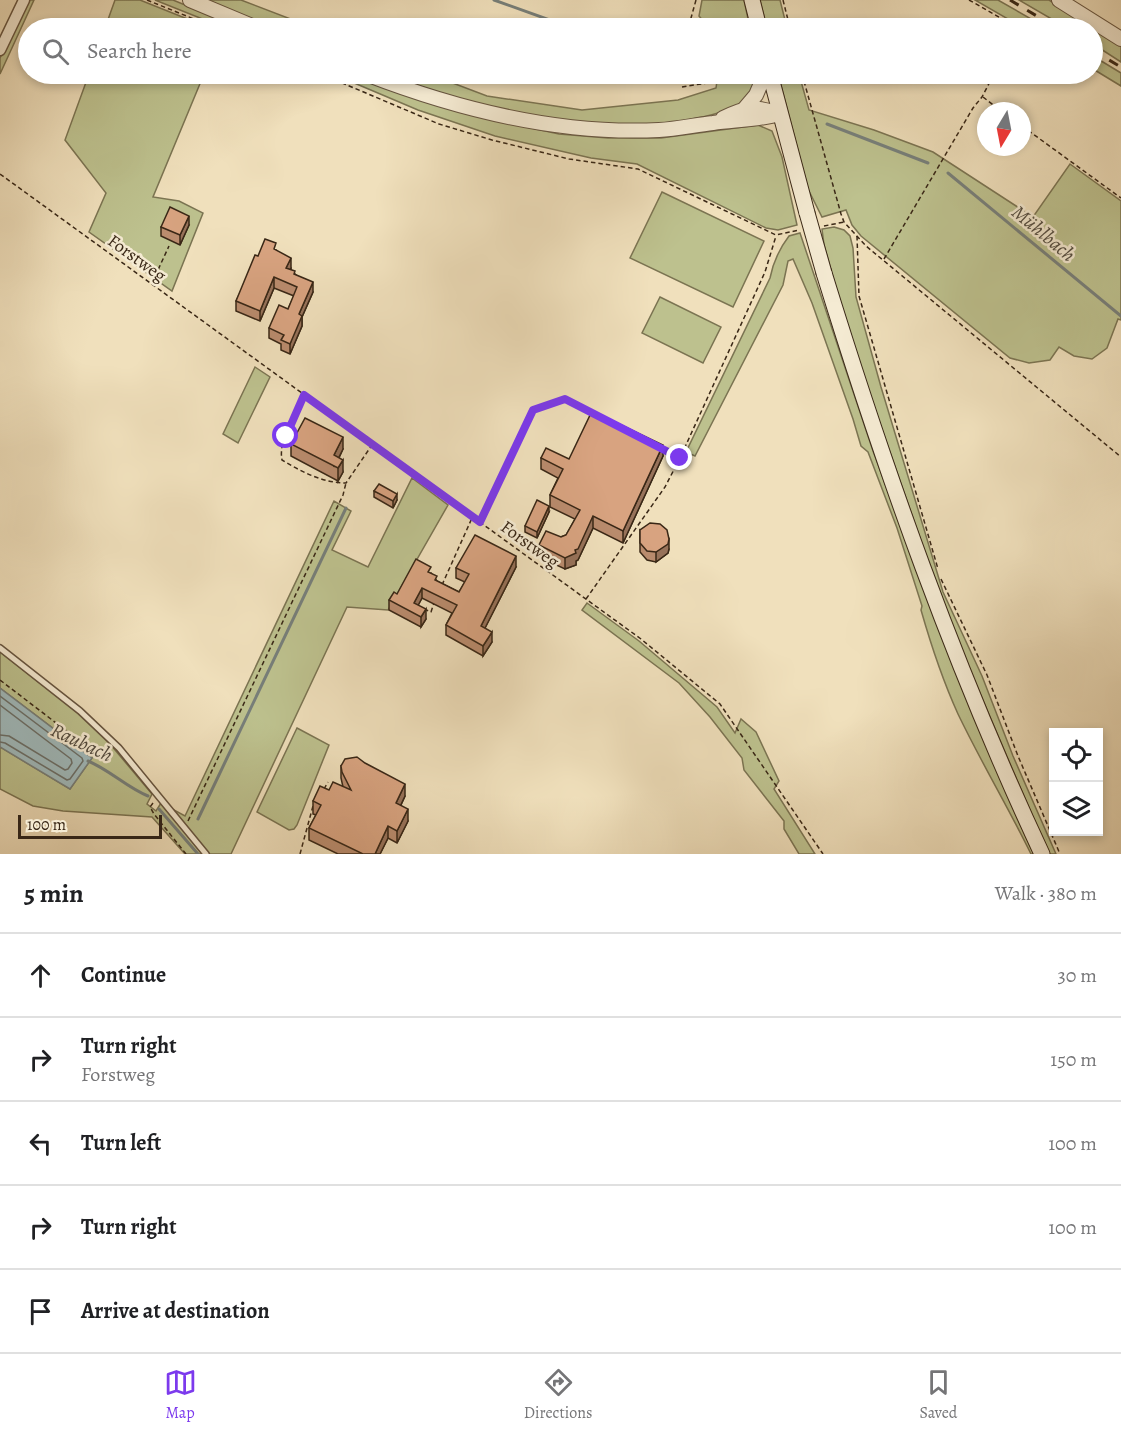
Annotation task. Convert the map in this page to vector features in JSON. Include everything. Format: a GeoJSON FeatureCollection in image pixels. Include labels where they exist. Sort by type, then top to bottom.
{"type":"FeatureCollection","features":[{"type":"Feature","properties":{"kind":"main road"},"geometry":{"type":"LineString","coordinates":[[752,0],[756,18]]}},
{"type":"Feature","properties":{"kind":"main road"},"geometry":{"type":"LineString","coordinates":[[772,84],[824,273],[866,410],[943,623],[990,739],[1042,854]]}},
{"type":"Feature","properties":{"kind":"street"},"geometry":{"type":"LineString","coordinates":[[0,50],[24,0]]}},
{"type":"Feature","properties":{"kind":"street"},"geometry":{"type":"LineString","coordinates":[[190,0],[233,18]]}},
{"type":"Feature","properties":{"kind":"street"},"geometry":{"type":"LineString","coordinates":[[1059,0],[1088,18]]}},
{"type":"Feature","properties":{"kind":"street"},"geometry":{"type":"LineString","coordinates":[[1103,28],[1121,39]]}},
{"type":"Feature","properties":{"kind":"street"},"geometry":{"type":"LineString","coordinates":[[394,84],[493,114],[561,127],[659,130],[750,120],[780,114]]}},
{"type":"Feature","properties":{"kind":"street"},"geometry":{"type":"LineString","coordinates":[[713,123],[746,108],[761,84]]}},
{"type":"Feature","properties":{"kind":"street"},"geometry":{"type":"LineString","coordinates":[[746,108],[780,114]]}},
{"type":"Feature","properties":{"kind":"lane"},"geometry":{"type":"LineString","coordinates":[[0,648],[80,711],[118,748],[206,854]]}},
{"type":"Feature","properties":{"kind":"path"},"geometry":{"type":"LineString","coordinates":[[147,0],[191,18]]}},
{"type":"Feature","properties":{"kind":"path"},"geometry":{"type":"LineString","coordinates":[[691,18],[696,0]]}},
{"type":"Feature","properties":{"kind":"path"},"geometry":{"type":"LineString","coordinates":[[783,0],[788,18]]}},
{"type":"Feature","properties":{"kind":"path"},"geometry":{"type":"LineString","coordinates":[[969,0],[1001,18]]}},
{"type":"Feature","properties":{"kind":"path"},"geometry":{"type":"LineString","coordinates":[[345,84],[439,124],[481,137],[569,159],[638,169],[776,235],[791,231]]}},
{"type":"Feature","properties":{"kind":"path"},"geometry":{"type":"LineString","coordinates":[[682,87],[701,84]]}},
{"type":"Feature","properties":{"kind":"path"},"geometry":{"type":"LineString","coordinates":[[805,84],[844,222],[866,246],[1121,457]]}},
{"type":"Feature","properties":{"kind":"path"},"geometry":{"type":"LineString","coordinates":[[884,259],[989,84]]}},
{"type":"Feature","properties":{"kind":"path"},"geometry":{"type":"LineString","coordinates":[[982,97],[989,102]]}},
{"type":"Feature","properties":{"kind":"path"},"geometry":{"type":"LineString","coordinates":[[1031,133],[1121,198]]}},
{"type":"Feature","properties":{"kind":"path","name":"Forstweg"},"geometry":{"type":"LineString","coordinates":[[0,174],[641,639],[720,704],[823,854]]}},
{"type":"Feature","properties":{"kind":"path"},"geometry":{"type":"LineString","coordinates":[[586,599],[665,487],[765,272],[776,235]]}},
{"type":"Feature","properties":{"kind":"path"},"geometry":{"type":"LineString","coordinates":[[857,236],[859,296],[940,575],[987,675],[1018,756],[1060,854]]}},
{"type":"Feature","properties":{"kind":"path"},"geometry":{"type":"LineString","coordinates":[[151,284],[169,246]]}},
{"type":"Feature","properties":{"kind":"path"},"geometry":{"type":"LineString","coordinates":[[304,395],[280,452],[282,460],[305,473],[334,483],[346,483]]}},
{"type":"Feature","properties":{"kind":"path"},"geometry":{"type":"LineString","coordinates":[[480,522],[533,410],[565,399],[596,415]]}},
{"type":"Feature","properties":{"kind":"path"},"geometry":{"type":"LineString","coordinates":[[185,828],[343,495],[346,483],[373,445]]}},
{"type":"Feature","properties":{"kind":"path"},"geometry":{"type":"LineString","coordinates":[[659,448],[680,458]]}},
{"type":"Feature","properties":{"kind":"path"},"geometry":{"type":"LineString","coordinates":[[440,591],[472,517]]}},
{"type":"Feature","properties":{"kind":"path"},"geometry":{"type":"LineString","coordinates":[[422,609],[430,612],[435,601]]}},
{"type":"Feature","properties":{"kind":"path"},"geometry":{"type":"LineString","coordinates":[[0,680],[90,749],[104,753],[118,748]]}},
{"type":"Feature","properties":{"kind":"path"},"geometry":{"type":"LineString","coordinates":[[323,790],[328,782]]}},
{"type":"Feature","properties":{"kind":"path"},"geometry":{"type":"LineString","coordinates":[[159,795],[150,807],[186,854]]}},
{"type":"Feature","properties":{"kind":"path"},"geometry":{"type":"LineString","coordinates":[[300,854],[313,806]]}},
{"type":"Feature","properties":{"kind":"green space"},"geometry":{"type":"Polygon","coordinates":[[[28,0],[34,0],[26,18],[19,18],[28,0]]]}},
{"type":"Feature","properties":{"kind":"green space"},"geometry":{"type":"Polygon","coordinates":[[[115,0],[140,0],[185,18],[109,18],[115,0]]]}},
{"type":"Feature","properties":{"kind":"green space"},"geometry":{"type":"Polygon","coordinates":[[[155,0],[173,0],[217,18],[200,18],[155,0]]]}},
{"type":"Feature","properties":{"kind":"green space"},"geometry":{"type":"Polygon","coordinates":[[[203,0],[241,0],[288,18],[247,18],[203,0]]]}},
{"type":"Feature","properties":{"kind":"green space"},"geometry":{"type":"Polygon","coordinates":[[[702,0],[744,0],[748,18],[701,18],[699,16],[702,0]]]}},
{"type":"Feature","properties":{"kind":"green space"},"geometry":{"type":"Polygon","coordinates":[[[760,0],[780,0],[784,18],[764,18],[760,0]]]}},
{"type":"Feature","properties":{"kind":"green space"},"geometry":{"type":"Polygon","coordinates":[[[975,0],[998,0],[1030,18],[1006,18],[975,0]]]}},
{"type":"Feature","properties":{"kind":"green space"},"geometry":{"type":"Polygon","coordinates":[[[1019,0],[1049,0],[1078,18],[1050,18],[1019,0]]]}},
{"type":"Feature","properties":{"kind":"green space"},"geometry":{"type":"Polygon","coordinates":[[[18,21],[18,35],[0,74],[0,58],[18,21]]]}},
{"type":"Feature","properties":{"kind":"green space"},"geometry":{"type":"Polygon","coordinates":[[[1103,34],[1121,45],[1121,62],[1103,50],[1103,34]]]}},
{"type":"Feature","properties":{"kind":"green space"},"geometry":{"type":"Polygon","coordinates":[[[1103,62],[1121,73],[1121,86],[1103,75],[1103,62]]]}},
{"type":"Feature","properties":{"kind":"green space"},"geometry":{"type":"Polygon","coordinates":[[[85,84],[200,84],[153,197],[179,201],[203,213],[172,291],[89,232],[106,193],[65,140],[85,84]]]}},
{"type":"Feature","properties":{"kind":"green space"},"geometry":{"type":"Polygon","coordinates":[[[357,84],[379,84],[409,95],[508,123],[559,134],[608,138],[661,138],[758,125],[772,131],[782,157],[797,225],[778,230],[766,228],[637,164],[591,158],[495,136],[418,110],[357,84]]]}},
{"type":"Feature","properties":{"kind":"green space"},"geometry":{"type":"Polygon","coordinates":[[[413,84],[455,84],[487,96],[582,110],[678,100],[716,88],[717,84],[754,84],[745,100],[722,112],[663,123],[623,125],[541,118],[413,84]]]}},
{"type":"Feature","properties":{"kind":"green space"},"geometry":{"type":"Polygon","coordinates":[[[781,84],[802,84],[809,110],[874,130],[933,152],[1033,217],[1070,164],[1121,201],[1121,320],[1118,319],[1107,348],[1092,359],[1074,356],[1059,347],[1050,360],[1029,363],[1010,358],[861,236],[852,225],[846,210],[822,217],[808,189],[781,84]]]}},
{"type":"Feature","properties":{"kind":"green space"},"geometry":{"type":"Polygon","coordinates":[[[662,192],[764,241],[733,307],[630,258],[662,192]]]}},
{"type":"Feature","properties":{"kind":"green space"},"geometry":{"type":"Polygon","coordinates":[[[834,227],[844,230],[850,236],[853,248],[856,297],[943,592],[982,676],[1013,756],[1056,854],[1049,854],[1047,850],[949,621],[850,338],[824,245],[822,229],[834,227]]]}},
{"type":"Feature","properties":{"kind":"green space"},"geometry":{"type":"Polygon","coordinates":[[[800,233],[873,451],[937,624],[1035,854],[1031,854],[947,689],[897,528],[868,452],[861,446],[812,303],[793,259],[788,261],[783,285],[695,456],[686,452],[770,278],[779,251],[789,236],[800,233]]]}},
{"type":"Feature","properties":{"kind":"green space"},"geometry":{"type":"Polygon","coordinates":[[[660,297],[721,327],[703,363],[642,333],[660,297]]]}},
{"type":"Feature","properties":{"kind":"green space"},"geometry":{"type":"Polygon","coordinates":[[[255,367],[270,377],[238,443],[223,434],[255,367]]]}},
{"type":"Feature","properties":{"kind":"green space"},"geometry":{"type":"Polygon","coordinates":[[[412,478],[448,505],[388,610],[347,607],[231,854],[185,854],[152,817],[63,811],[33,806],[0,789],[0,747],[70,789],[92,758],[0,688],[0,652],[78,713],[105,738],[152,794],[147,804],[156,811],[161,803],[185,816],[334,501],[351,511],[332,550],[368,567],[412,478]]]}},
{"type":"Feature","properties":{"kind":"green space"},"geometry":{"type":"Polygon","coordinates":[[[587,603],[639,641],[717,707],[735,733],[741,719],[756,732],[779,781],[774,789],[815,854],[799,854],[784,829],[784,821],[744,770],[742,758],[710,717],[679,683],[582,610],[587,603]]]}},
{"type":"Feature","properties":{"kind":"green space"},"geometry":{"type":"Polygon","coordinates":[[[297,728],[329,745],[297,825],[294,829],[289,830],[257,812],[297,728]]]}},
{"type":"Feature","properties":{"kind":"water"},"geometry":{"type":"Polygon","coordinates":[[[0,688],[92,758],[70,789],[0,747],[0,688]]]}},
{"type":"Feature","properties":{"kind":"building"},"geometry":{"type":"Polygon","coordinates":[[[170,207],[189,216],[180,235],[161,227],[170,207]]]}},
{"type":"Feature","properties":{"kind":"building"},"geometry":{"type":"Polygon","coordinates":[[[265,239],[276,243],[274,249],[291,258],[286,268],[313,282],[299,314],[302,316],[290,344],[281,340],[284,335],[269,328],[279,305],[288,309],[297,287],[274,277],[260,311],[236,301],[255,255],[258,256],[265,239]]]}},
{"type":"Feature","properties":{"kind":"building"},"geometry":{"type":"Polygon","coordinates":[[[592,411],[663,445],[623,531],[593,516],[578,549],[575,550],[576,553],[565,558],[539,545],[546,531],[561,537],[566,535],[580,510],[550,495],[563,469],[541,458],[546,448],[569,459],[592,411]]]}},
{"type":"Feature","properties":{"kind":"building"},"geometry":{"type":"Polygon","coordinates":[[[305,418],[343,437],[334,455],[343,460],[338,468],[291,444],[305,418]]]}},
{"type":"Feature","properties":{"kind":"building"},"geometry":{"type":"Polygon","coordinates":[[[379,484],[397,494],[393,501],[374,491],[379,484]]]}},
{"type":"Feature","properties":{"kind":"building"},"geometry":{"type":"Polygon","coordinates":[[[537,500],[549,506],[537,532],[525,526],[537,500]]]}},
{"type":"Feature","properties":{"kind":"building"},"geometry":{"type":"Polygon","coordinates":[[[650,523],[660,524],[667,530],[669,539],[668,544],[656,552],[647,551],[640,543],[640,530],[650,523]]]}},
{"type":"Feature","properties":{"kind":"building"},"geometry":{"type":"Polygon","coordinates":[[[475,535],[516,556],[481,626],[492,632],[483,646],[446,625],[457,605],[422,588],[414,603],[426,609],[421,617],[389,600],[394,592],[397,594],[416,559],[431,567],[428,572],[437,576],[435,580],[459,592],[469,574],[456,568],[475,535]]]}},
{"type":"Feature","properties":{"kind":"building"},"geometry":{"type":"Polygon","coordinates":[[[357,757],[405,784],[396,803],[408,809],[397,831],[388,826],[375,854],[363,854],[309,828],[321,805],[313,801],[320,786],[329,790],[333,782],[351,790],[341,766],[345,759],[357,757]]]}},
{"type":"Feature","properties":{"kind":"waterway","name":"Mühlbach"},"geometry":{"type":"LineString","coordinates":[[494,0],[544,18]]}},
{"type":"Feature","properties":{"kind":"waterway","name":"Mühlbach"},"geometry":{"type":"LineString","coordinates":[[827,124],[928,163]]}},
{"type":"Feature","properties":{"kind":"waterway","name":"Mühlbach"},"geometry":{"type":"LineString","coordinates":[[948,173],[1121,316]]}},
{"type":"Feature","properties":{"kind":"waterway"},"geometry":{"type":"LineString","coordinates":[[198,819],[346,508]]}},
{"type":"Feature","properties":{"kind":"waterway","name":"Raubach"},"geometry":{"type":"LineString","coordinates":[[88,761],[148,796]]}},
{"type":"Feature","properties":{"kind":"waterway","name":"Raubach"},"geometry":{"type":"LineString","coordinates":[[159,809],[198,854]]}},
{"type":"Feature","properties":{"kind":"railway"},"geometry":{"type":"LineString","coordinates":[[1010,0],[1040,18]]}},
{"type":"Feature","properties":{"kind":"railway"},"geometry":{"type":"LineString","coordinates":[[1103,56],[1121,67]]}},
{"type":"Feature","properties":{"kind":"route"},"geometry":{"type":"LineString","coordinates":[[286,436],[304,395],[480,522],[533,410],[548,404],[565,399],[680,458]]}}]}
